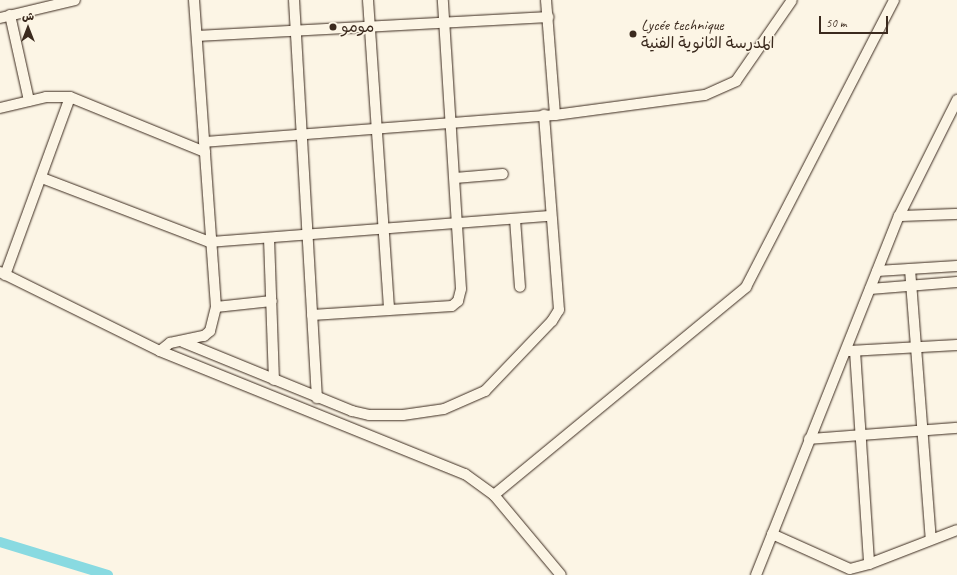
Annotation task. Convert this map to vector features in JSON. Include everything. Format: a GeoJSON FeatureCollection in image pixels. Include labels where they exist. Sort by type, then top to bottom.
{"type":"FeatureCollection","features":[{"type":"Feature","properties":{"kind":"street"},"geometry":{"type":"LineString","coordinates":[[29,101],[5,16],[75,0]]}},
{"type":"Feature","properties":{"kind":"street"},"geometry":{"type":"LineString","coordinates":[[160,351],[170,343],[183,342],[204,336],[210,331],[216,306],[210,242],[205,147],[194,0]]}},
{"type":"Feature","properties":{"kind":"street"},"geometry":{"type":"LineString","coordinates":[[294,0],[317,398]]}},
{"type":"Feature","properties":{"kind":"street"},"geometry":{"type":"LineString","coordinates":[[368,0],[389,309]]}},
{"type":"Feature","properties":{"kind":"street"},"geometry":{"type":"LineString","coordinates":[[312,315],[457,304],[461,289],[444,0]]}},
{"type":"Feature","properties":{"kind":"street"},"geometry":{"type":"LineString","coordinates":[[546,0],[555,114]]}},
{"type":"Feature","properties":{"kind":"street"},"geometry":{"type":"LineString","coordinates":[[0,108],[46,97],[70,97],[205,147],[302,134],[544,115],[688,100],[717,91],[736,81],[792,0]]}},
{"type":"Feature","properties":{"kind":"street"},"geometry":{"type":"LineString","coordinates":[[494,495],[746,287],[894,0]]}},
{"type":"Feature","properties":{"kind":"street"},"geometry":{"type":"LineString","coordinates":[[197,36],[548,17]]}},
{"type":"Feature","properties":{"kind":"street"},"geometry":{"type":"LineString","coordinates":[[70,97],[42,178],[2,274],[160,351],[465,474],[494,495],[561,575]]}},
{"type":"Feature","properties":{"kind":"street"},"geometry":{"type":"LineString","coordinates":[[756,575],[843,352],[899,216],[957,101]]}},
{"type":"Feature","properties":{"kind":"street"},"geometry":{"type":"LineString","coordinates":[[183,342],[352,411],[403,415],[444,409],[485,391],[552,321],[559,310],[544,115]]}},
{"type":"Feature","properties":{"kind":"street"},"geometry":{"type":"LineString","coordinates":[[454,178],[503,174]]}},
{"type":"Feature","properties":{"kind":"street"},"geometry":{"type":"LineString","coordinates":[[42,178],[210,242],[551,216]]}},
{"type":"Feature","properties":{"kind":"street"},"geometry":{"type":"LineString","coordinates":[[899,216],[957,214]]}},
{"type":"Feature","properties":{"kind":"street"},"geometry":{"type":"LineString","coordinates":[[515,219],[520,287]]}},
{"type":"Feature","properties":{"kind":"street"},"geometry":{"type":"LineString","coordinates":[[269,238],[274,380]]}},
{"type":"Feature","properties":{"kind":"street"},"geometry":{"type":"LineString","coordinates":[[877,271],[957,266]]}},
{"type":"Feature","properties":{"kind":"street"},"geometry":{"type":"LineString","coordinates":[[910,269],[914,348],[931,539]]}},
{"type":"Feature","properties":{"kind":"street"},"geometry":{"type":"LineString","coordinates":[[870,289],[957,282]]}},
{"type":"Feature","properties":{"kind":"street"},"geometry":{"type":"LineString","coordinates":[[216,306],[272,302]]}},
{"type":"Feature","properties":{"kind":"street"},"geometry":{"type":"LineString","coordinates":[[843,352],[957,345]]}},
{"type":"Feature","properties":{"kind":"street"},"geometry":{"type":"LineString","coordinates":[[855,351],[858,436],[868,564]]}},
{"type":"Feature","properties":{"kind":"street"},"geometry":{"type":"LineString","coordinates":[[809,439],[957,428]]}},
{"type":"Feature","properties":{"kind":"street"},"geometry":{"type":"LineString","coordinates":[[772,534],[850,569],[868,564],[957,530]]}},
{"type":"Feature","properties":{"kind":"waterway"},"geometry":{"type":"LineString","coordinates":[[0,542],[108,575]]}},
{"type":"Feature","properties":{"kind":"place","name":"مومو"},"geometry":{"type":"Point","coordinates":[333,27]}},
{"type":"Feature","properties":{"kind":"place","name":"Lycée technique المدرسة الثانوية الفنية"},"geometry":{"type":"Point","coordinates":[633,34]}}]}
